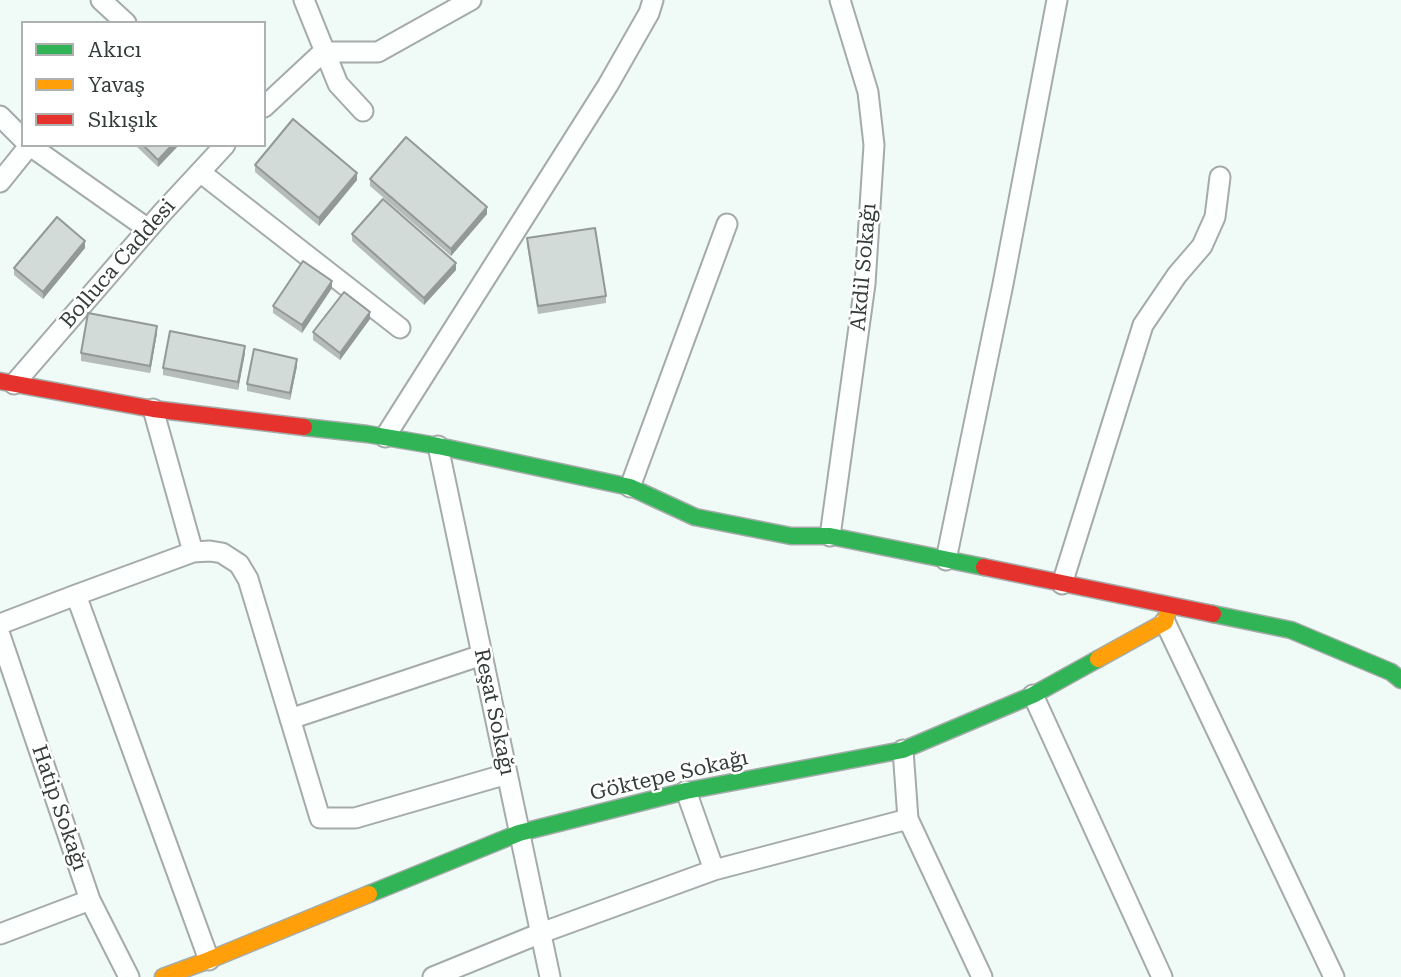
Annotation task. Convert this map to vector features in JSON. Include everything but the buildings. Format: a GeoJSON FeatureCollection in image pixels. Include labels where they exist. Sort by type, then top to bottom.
{"type":"FeatureCollection","features":[{"type":"Feature","properties":{"kind":"street"},"geometry":{"type":"LineString","coordinates":[[102,0],[124,21]]}},
{"type":"Feature","properties":{"kind":"street"},"geometry":{"type":"LineString","coordinates":[[304,0],[338,84],[363,111]]}},
{"type":"Feature","properties":{"kind":"street"},"geometry":{"type":"LineString","coordinates":[[384,437],[608,85],[649,13],[653,0]]}},
{"type":"Feature","properties":{"kind":"street","name":"Akdil Sokağı"},"geometry":{"type":"LineString","coordinates":[[830,536],[865,284],[874,145],[868,92],[840,0]]}},
{"type":"Feature","properties":{"kind":"street"},"geometry":{"type":"LineString","coordinates":[[946,560],[1003,284],[1057,0]]}},
{"type":"Feature","properties":{"kind":"street"},"geometry":{"type":"LineString","coordinates":[[266,105],[323,52],[378,51],[458,3]]}},
{"type":"Feature","properties":{"kind":"street"},"geometry":{"type":"LineString","coordinates":[[0,116],[21,137]]}},
{"type":"Feature","properties":{"kind":"street"},"geometry":{"type":"LineString","coordinates":[[0,182],[28,147]]}},
{"type":"Feature","properties":{"kind":"street"},"geometry":{"type":"LineString","coordinates":[[30,147],[148,229]]}},
{"type":"Feature","properties":{"kind":"street","name":"Bolluca Caddesi"},"geometry":{"type":"LineString","coordinates":[[7,383],[223,147]]}},
{"type":"Feature","properties":{"kind":"street"},"geometry":{"type":"LineString","coordinates":[[200,172],[400,328]]}},
{"type":"Feature","properties":{"kind":"street"},"geometry":{"type":"LineString","coordinates":[[1062,584],[1143,325],[1177,275],[1202,246],[1215,217],[1220,177]]}},
{"type":"Feature","properties":{"kind":"street"},"geometry":{"type":"LineString","coordinates":[[630,487],[727,224]]}},
{"type":"Feature","properties":{"kind":"street"},"geometry":{"type":"LineString","coordinates":[[7,383],[153,410],[384,437],[438,446],[630,487],[695,517],[791,536],[830,536],[1062,584],[1167,614],[1291,630],[1391,672],[1401,680]]}},
{"type":"Feature","properties":{"kind":"street"},"geometry":{"type":"LineString","coordinates":[[153,410],[193,552]]}},
{"type":"Feature","properties":{"kind":"street","name":"Reşat Sokağı"},"geometry":{"type":"LineString","coordinates":[[438,446],[550,977]]}},
{"type":"Feature","properties":{"kind":"street"},"geometry":{"type":"LineString","coordinates":[[0,624],[193,552],[222,553],[239,564],[248,579],[320,818],[355,818],[507,774]]}},
{"type":"Feature","properties":{"kind":"street"},"geometry":{"type":"LineString","coordinates":[[76,595],[209,960]]}},
{"type":"Feature","properties":{"kind":"street"},"geometry":{"type":"LineString","coordinates":[[1167,614],[1334,977]]}},
{"type":"Feature","properties":{"kind":"street","name":"Göktepe Sokağı"},"geometry":{"type":"LineString","coordinates":[[163,977],[519,833],[686,791],[903,750],[1033,695],[1167,614]]}},
{"type":"Feature","properties":{"kind":"street","name":"Hatip Sokağı"},"geometry":{"type":"LineString","coordinates":[[0,635],[90,900],[129,977]]}},
{"type":"Feature","properties":{"kind":"street"},"geometry":{"type":"LineString","coordinates":[[290,719],[482,655]]}},
{"type":"Feature","properties":{"kind":"street"},"geometry":{"type":"LineString","coordinates":[[1033,695],[1163,977]]}},
{"type":"Feature","properties":{"kind":"street"},"geometry":{"type":"LineString","coordinates":[[903,750],[908,819],[982,977]]}},
{"type":"Feature","properties":{"kind":"street"},"geometry":{"type":"LineString","coordinates":[[686,791],[714,870]]}},
{"type":"Feature","properties":{"kind":"street"},"geometry":{"type":"LineString","coordinates":[[433,977],[541,933],[714,870],[908,819]]}},
{"type":"Feature","properties":{"kind":"street"},"geometry":{"type":"LineString","coordinates":[[0,934],[90,900]]}},
{"type":"Feature","properties":{"kind":"traffic: fast"},"geometry":{"type":"LineString","coordinates":[[304,427],[438,446],[630,487],[695,517],[791,536],[830,536],[984,567]]}},
{"type":"Feature","properties":{"kind":"traffic: fast"},"geometry":{"type":"LineString","coordinates":[[1213,614],[1291,630],[1391,672],[1401,680]]}},
{"type":"Feature","properties":{"kind":"traffic: fast"},"geometry":{"type":"LineString","coordinates":[[369,894],[519,833],[686,791],[903,750],[1033,695],[1098,659]]}},
{"type":"Feature","properties":{"kind":"traffic: slow"},"geometry":{"type":"LineString","coordinates":[[1098,659],[1165,622],[1169,606]]}},
{"type":"Feature","properties":{"kind":"traffic: slow"},"geometry":{"type":"LineString","coordinates":[[163,977],[369,894]]}},
{"type":"Feature","properties":{"kind":"traffic: jam"},"geometry":{"type":"LineString","coordinates":[[0,381],[153,409],[304,427]]}},
{"type":"Feature","properties":{"kind":"traffic: jam"},"geometry":{"type":"LineString","coordinates":[[984,567],[1213,614]]}}]}
